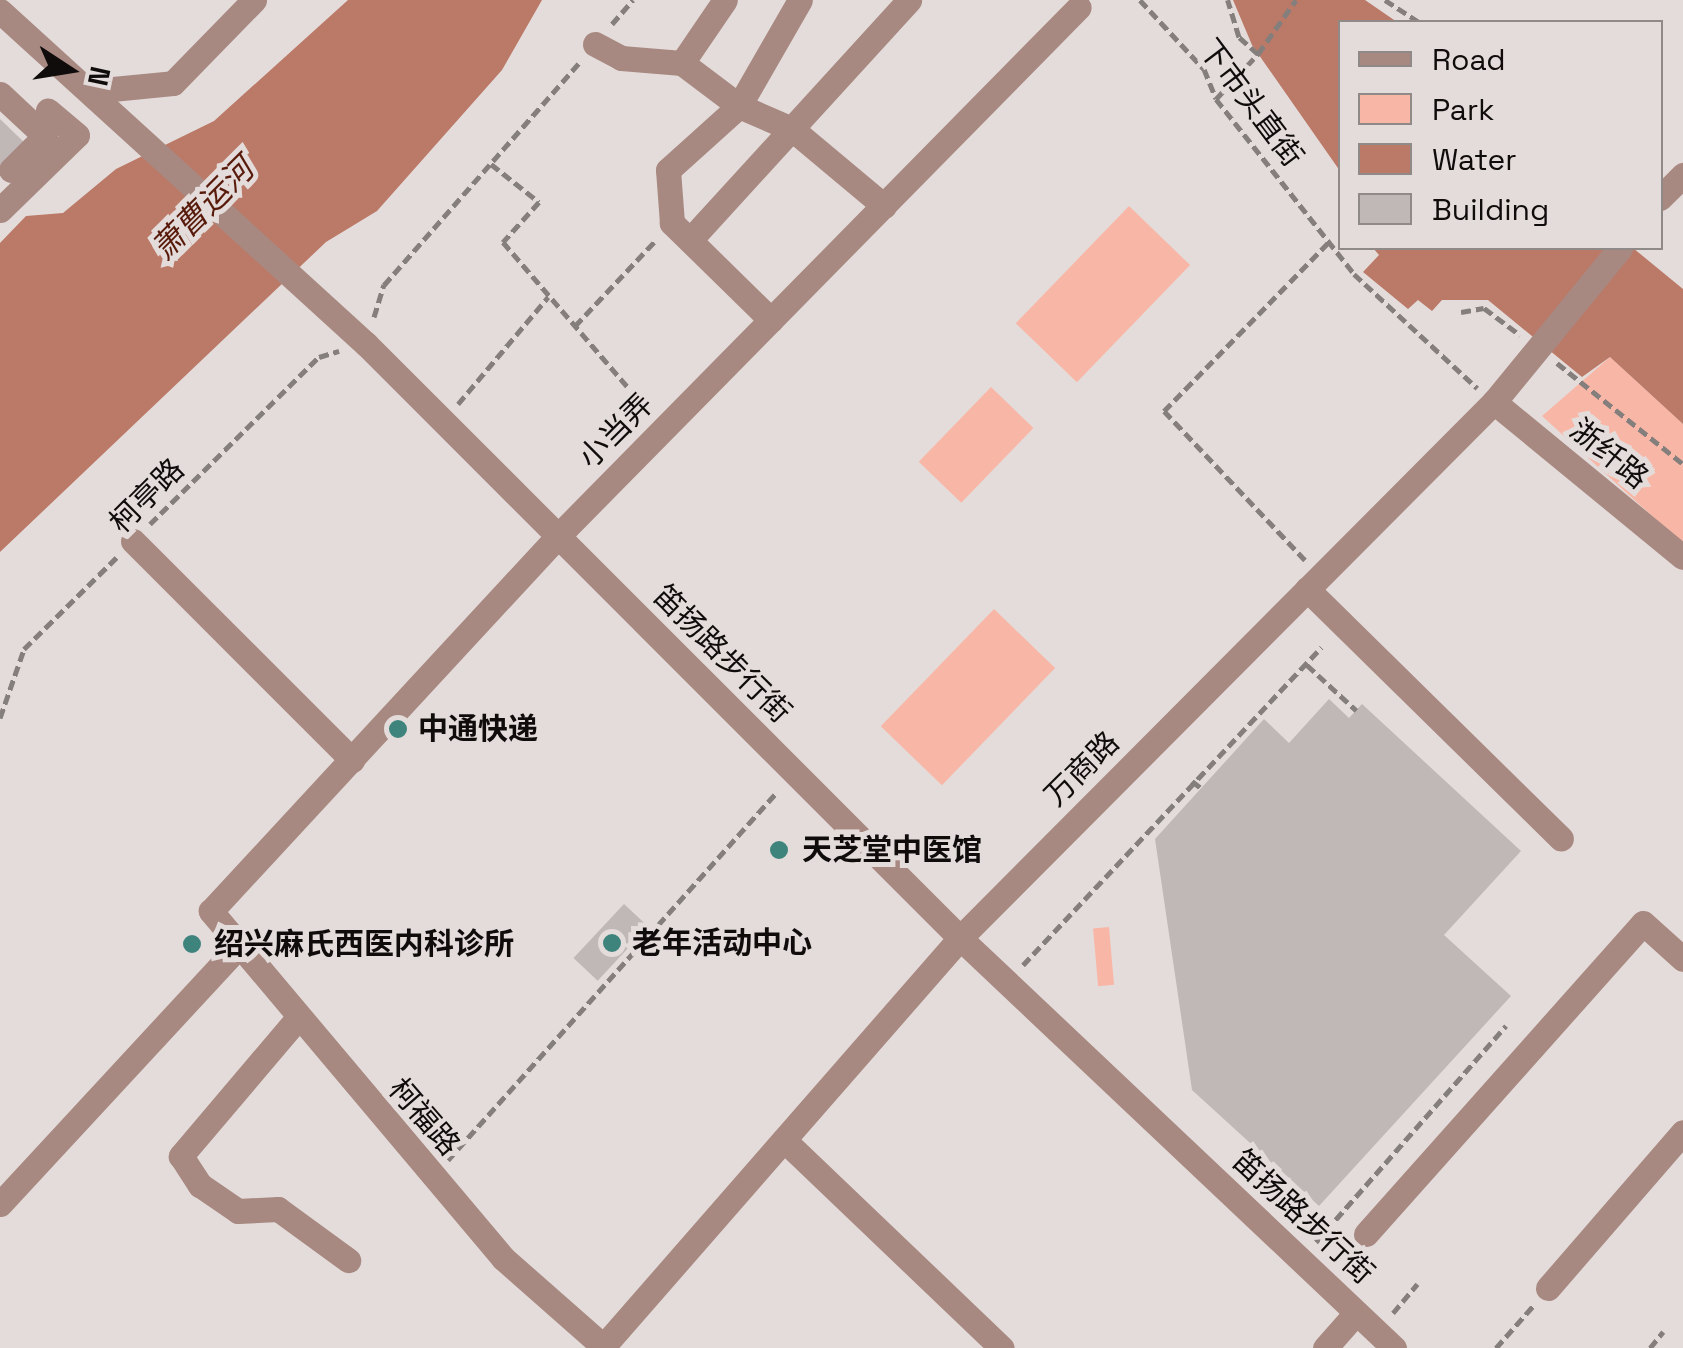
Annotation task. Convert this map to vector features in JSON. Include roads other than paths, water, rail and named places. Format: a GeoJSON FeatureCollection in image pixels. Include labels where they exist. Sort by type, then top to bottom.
{"type":"FeatureCollection","features":[{"type":"Feature","properties":{"kind":"street"},"geometry":{"type":"LineString","coordinates":[[92,91],[173,82],[254,0]]}},
{"type":"Feature","properties":{"kind":"street"},"geometry":{"type":"LineString","coordinates":[[682,63],[725,0]]}},
{"type":"Feature","properties":{"kind":"street"},"geometry":{"type":"LineString","coordinates":[[771,320],[681,232],[668,170],[739,106],[800,0]]}},
{"type":"Feature","properties":{"kind":"street"},"geometry":{"type":"LineString","coordinates":[[681,232],[792,128],[909,0]]}},
{"type":"Feature","properties":{"kind":"street","name":"小当弄"},"geometry":{"type":"LineString","coordinates":[[211,911],[558,536],[1079,7]]}},
{"type":"Feature","properties":{"kind":"street","name":"笛扬路步行街"},"geometry":{"type":"LineString","coordinates":[[0,10],[366,344],[960,938],[1385,1340]]}},
{"type":"Feature","properties":{"kind":"street"},"geometry":{"type":"LineString","coordinates":[[595,44],[620,58],[682,63],[739,106],[792,128],[884,206]]}},
{"type":"Feature","properties":{"kind":"street"},"geometry":{"type":"LineString","coordinates":[[0,94],[44,136],[11,170]]}},
{"type":"Feature","properties":{"kind":"street"},"geometry":{"type":"LineString","coordinates":[[0,210],[77,135],[48,111]]}},
{"type":"Feature","properties":{"kind":"street"},"geometry":{"type":"LineString","coordinates":[[1663,195],[1683,175]]}},
{"type":"Feature","properties":{"kind":"street","name":"万商路"},"geometry":{"type":"LineString","coordinates":[[604,1348],[960,938],[1494,402],[1618,250]]}},
{"type":"Feature","properties":{"kind":"street","name":"浙纤路"},"geometry":{"type":"LineString","coordinates":[[1494,402],[1683,556]]}},
{"type":"Feature","properties":{"kind":"street"},"geometry":{"type":"LineString","coordinates":[[133,541],[352,760]]}},
{"type":"Feature","properties":{"kind":"street"},"geometry":{"type":"LineString","coordinates":[[1314,583],[1561,839]]}},
{"type":"Feature","properties":{"kind":"street","name":"柯福路"},"geometry":{"type":"LineString","coordinates":[[211,911],[503,1258],[604,1348]]}},
{"type":"Feature","properties":{"kind":"street"},"geometry":{"type":"LineString","coordinates":[[1366,1234],[1643,923],[1683,958]]}},
{"type":"Feature","properties":{"kind":"street"},"geometry":{"type":"LineString","coordinates":[[0,1204],[239,946]]}},
{"type":"Feature","properties":{"kind":"street"},"geometry":{"type":"LineString","coordinates":[[298,1019],[182,1156],[200,1185],[238,1211],[278,1209],[348,1260]]}},
{"type":"Feature","properties":{"kind":"street"},"geometry":{"type":"LineString","coordinates":[[1548,1288],[1683,1132]]}},
{"type":"Feature","properties":{"kind":"street"},"geometry":{"type":"LineString","coordinates":[[784,1140],[1002,1348]]}},
{"type":"Feature","properties":{"kind":"street"},"geometry":{"type":"LineString","coordinates":[[1325,1348],[1356,1312]]}},
{"type":"Feature","properties":{"kind":"water","name":"萧曹运河"},"geometry":{"type":"Polygon","coordinates":[[[348,0],[542,0],[502,70],[377,211],[326,242],[0,552],[0,243],[26,216],[63,213],[116,169],[214,121],[348,0]]]}},
{"type":"Feature","properties":{"kind":"water"},"geometry":{"type":"Polygon","coordinates":[[[1233,0],[1365,0],[1394,20],[1338,20],[1338,168],[1252,45],[1233,0]]]}},
{"type":"Feature","properties":{"kind":"water"},"geometry":{"type":"Polygon","coordinates":[[[1375,250],[1635,250],[1683,289],[1683,424],[1610,357],[1582,377],[1488,300],[1442,300],[1432,311],[1418,300],[1408,309],[1363,272],[1379,255],[1375,250]]]}},
{"type":"Feature","properties":{"kind":"place","name":"中通快递"},"geometry":{"type":"Point","coordinates":[398,729]}},
{"type":"Feature","properties":{"kind":"place","name":"天芝堂中医馆"},"geometry":{"type":"Point","coordinates":[779,850]}},
{"type":"Feature","properties":{"kind":"place","name":"老年活动中心"},"geometry":{"type":"Point","coordinates":[612,943]}},
{"type":"Feature","properties":{"kind":"place","name":"绍兴麻氏西医内科诊所"},"geometry":{"type":"Point","coordinates":[192,944]}}]}
